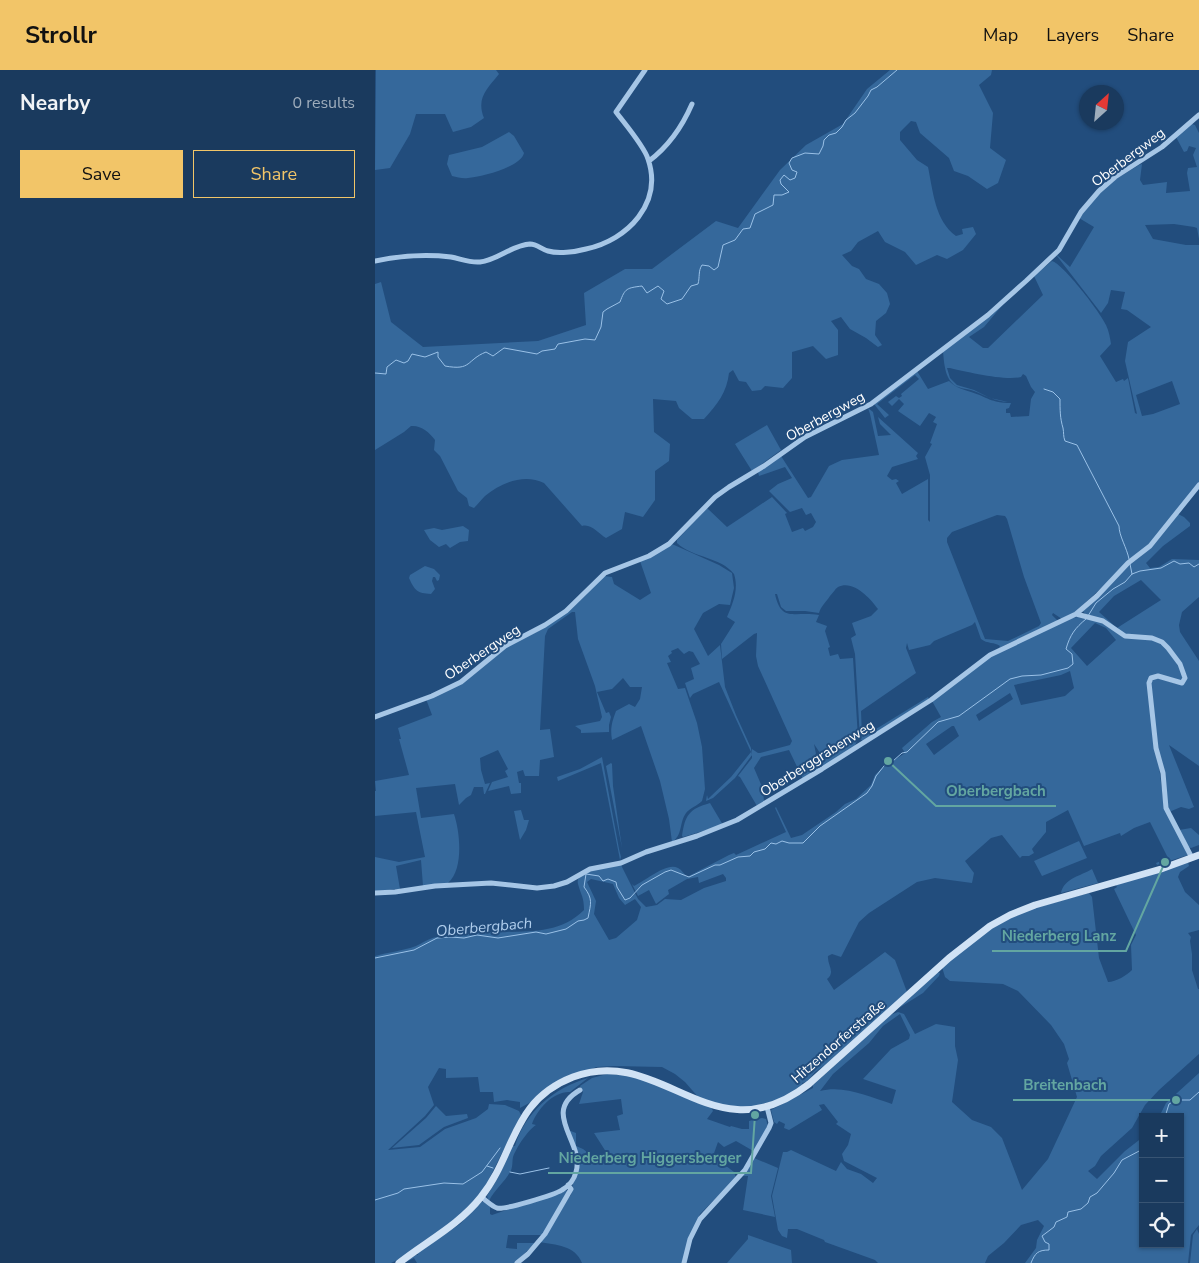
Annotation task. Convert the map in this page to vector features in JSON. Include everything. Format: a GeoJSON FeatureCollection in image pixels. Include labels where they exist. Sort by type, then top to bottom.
{"type":"FeatureCollection","features":[{"type":"Feature","properties":{"kind":"main road","name":"Hitzendorferstraße"},"geometry":{"type":"LineString","coordinates":[[399,1263],[457,1222],[481,1197],[495,1174],[517,1126],[529,1108],[553,1087],[578,1075],[598,1071],[626,1072],[647,1078],[717,1107],[738,1110],[767,1107],[791,1097],[815,1079],[949,958],[990,926],[1010,915],[1035,905],[1161,869],[1195,856]]}},
{"type":"Feature","properties":{"kind":"street"},"geometry":{"type":"LineString","coordinates":[[375,261],[400,256],[434,256],[451,257],[477,263],[487,261],[518,247],[534,244],[547,251],[554,252],[585,250],[607,242],[629,227],[646,208],[651,190],[652,172],[647,155],[616,112],[645,70]]}},
{"type":"Feature","properties":{"kind":"street"},"geometry":{"type":"LineString","coordinates":[[649,161],[671,140],[682,126],[692,104]]}},
{"type":"Feature","properties":{"kind":"street","name":"Oberbergweg"},"geometry":{"type":"LineString","coordinates":[[375,717],[441,692],[461,682],[501,649],[566,611],[605,573],[649,556],[669,544],[722,492],[764,466],[805,437],[869,405],[987,315],[1053,256],[1063,244],[1081,212],[1099,191],[1115,177],[1162,147],[1199,116]]}},
{"type":"Feature","properties":{"kind":"street","name":"Oberberggrabenweg"},"geometry":{"type":"LineString","coordinates":[[375,893],[435,886],[491,883],[537,888],[554,886],[567,882],[590,869],[621,863],[666,844],[726,825],[821,770],[931,700],[990,655],[1076,614],[1128,562],[1150,546],[1199,485]]}},
{"type":"Feature","properties":{"kind":"street"},"geometry":{"type":"LineString","coordinates":[[1076,614],[1106,623],[1123,635],[1152,638],[1162,642],[1175,657],[1184,673],[1185,678],[1181,683],[1156,676],[1151,678],[1149,683],[1156,748],[1163,773],[1167,808],[1195,856]]}},
{"type":"Feature","properties":{"kind":"street"},"geometry":{"type":"LineString","coordinates":[[481,1197],[495,1207],[504,1208],[553,1194],[568,1185],[575,1174],[578,1162],[574,1146],[563,1122],[563,1113],[569,1098],[580,1090]]}},
{"type":"Feature","properties":{"kind":"street"},"geometry":{"type":"LineString","coordinates":[[684,1263],[690,1239],[700,1219],[739,1177],[759,1148],[771,1125],[767,1107]]}},
{"type":"Feature","properties":{"kind":"street"},"geometry":{"type":"LineString","coordinates":[[517,1263],[531,1250],[547,1230],[559,1206],[571,1191],[568,1185]]}},
{"type":"Feature","properties":{"kind":"shaded area"},"geometry":{"type":"Polygon","coordinates":[[[376,70],[496,70],[499,74],[482,99],[481,105],[484,118],[471,127],[453,132],[445,114],[416,114],[410,134],[390,168],[375,170],[376,70]]]}},
{"type":"Feature","properties":{"kind":"shaded area"},"geometry":{"type":"Polygon","coordinates":[[[890,70],[992,70],[991,75],[979,85],[993,113],[990,148],[1006,160],[998,183],[987,189],[968,176],[954,171],[949,158],[920,133],[916,122],[911,121],[900,132],[900,140],[917,160],[928,167],[936,205],[943,222],[956,236],[963,234],[962,229],[973,227],[976,234],[963,250],[947,259],[937,255],[916,265],[905,252],[885,242],[878,231],[858,242],[851,251],[842,255],[852,266],[859,269],[866,279],[879,284],[887,293],[890,304],[886,313],[876,321],[875,335],[882,345],[878,347],[850,329],[841,317],[831,321],[838,330],[838,355],[826,359],[813,346],[792,352],[792,378],[783,388],[765,386],[761,390],[752,391],[746,382],[739,381],[733,370],[729,373],[721,398],[704,419],[692,419],[679,408],[676,401],[653,399],[654,432],[670,444],[669,461],[655,471],[655,500],[643,517],[625,512],[622,529],[606,538],[592,527],[582,526],[544,483],[536,480],[521,479],[505,484],[485,496],[474,508],[469,506],[467,498],[458,491],[440,456],[434,450],[435,440],[421,428],[411,426],[375,450],[375,284],[381,282],[391,322],[423,347],[538,341],[586,325],[584,293],[625,269],[652,269],[716,221],[738,228],[780,170],[806,145],[843,124],[867,89],[890,70]]]}},
{"type":"Feature","properties":{"kind":"shaded area"},"geometry":{"type":"Polygon","coordinates":[[[1192,124],[1195,125],[1199,133],[1199,239],[1197,228],[1194,227],[1174,224],[1145,225],[1153,239],[1186,245],[1199,245],[1199,483],[1156,538],[1075,612],[1062,619],[1053,613],[1052,615],[1058,621],[999,648],[1000,646],[998,645],[981,639],[975,622],[934,641],[930,645],[909,650],[907,643],[906,648],[916,673],[861,711],[862,736],[928,697],[929,699],[863,741],[860,739],[855,654],[851,638],[856,635],[852,623],[871,616],[878,609],[861,591],[844,585],[837,588],[822,606],[819,613],[786,611],[781,607],[777,594],[775,594],[781,609],[785,612],[790,614],[819,615],[816,622],[827,626],[825,631],[830,647],[828,648],[830,656],[838,654],[840,659],[853,658],[858,738],[855,746],[822,767],[821,764],[824,759],[814,744],[819,769],[803,779],[789,750],[761,757],[754,768],[763,789],[764,802],[757,806],[738,776],[752,758],[752,749],[760,753],[790,745],[792,741],[758,666],[756,656],[757,633],[722,659],[721,644],[735,622],[727,617],[736,591],[734,574],[722,564],[684,548],[677,543],[677,540],[707,508],[727,527],[772,497],[787,513],[785,514],[792,532],[803,528],[805,531],[813,527],[816,522],[811,513],[806,515],[802,508],[790,512],[769,491],[778,484],[792,478],[785,467],[759,476],[758,472],[781,456],[808,498],[811,497],[829,466],[842,460],[879,455],[868,408],[873,412],[878,436],[891,435],[880,424],[878,417],[918,453],[916,456],[918,459],[892,467],[887,476],[892,480],[896,479],[899,481],[896,483],[902,494],[928,479],[928,520],[930,522],[930,475],[925,457],[932,444],[930,443],[937,424],[933,422],[936,417],[929,413],[920,426],[898,411],[904,404],[899,399],[892,406],[888,402],[896,396],[899,398],[902,396],[901,394],[919,379],[915,375],[877,404],[889,415],[885,418],[874,404],[917,371],[928,389],[949,381],[954,385],[946,372],[943,351],[1006,301],[984,327],[969,337],[983,348],[988,348],[1043,295],[1034,276],[1052,261],[1073,279],[1103,319],[1111,344],[1100,356],[1116,382],[1123,379],[1124,381],[1128,378],[1135,413],[1137,414],[1125,361],[1128,342],[1151,327],[1127,310],[1121,309],[1125,292],[1111,290],[1108,303],[1101,313],[1057,255],[1070,267],[1094,227],[1079,218],[1100,192],[1116,179],[1139,165],[1142,164],[1140,180],[1143,185],[1167,182],[1166,193],[1190,191],[1187,173],[1188,168],[1197,167],[1193,155],[1196,148],[1189,146],[1187,151],[1184,152],[1176,137],[1192,124]],[[947,368],[950,378],[957,385],[974,390],[988,397],[972,390],[954,385],[959,388],[989,399],[1011,403],[1009,408],[1006,409],[1006,413],[1010,413],[1011,417],[1029,416],[1031,399],[1035,392],[1023,374],[1021,377],[1006,378],[947,368]],[[1172,381],[1136,395],[1142,416],[1180,404],[1172,381]],[[997,515],[952,532],[947,538],[947,542],[985,639],[1008,641],[1039,626],[1041,623],[1005,516],[997,515]]]}},
{"type":"Feature","properties":{"kind":"shaded area"},"geometry":{"type":"Polygon","coordinates":[[[509,132],[514,136],[524,153],[516,163],[482,176],[460,178],[452,176],[447,164],[449,155],[482,147],[509,132]]]}},
{"type":"Feature","properties":{"kind":"shaded area"},"geometry":{"type":"Polygon","coordinates":[[[767,425],[781,450],[752,471],[735,444],[767,425]]]}},
{"type":"Feature","properties":{"kind":"shaded area"},"geometry":{"type":"Polygon","coordinates":[[[1178,514],[1190,523],[1190,526],[1163,546],[1146,563],[1150,568],[1159,567],[1172,559],[1199,560],[1199,597],[1182,612],[1179,625],[1180,632],[1199,661],[1199,766],[1169,745],[1194,807],[1189,809],[1181,807],[1169,812],[1159,756],[1150,681],[1155,677],[1177,684],[1186,677],[1163,641],[1125,635],[1086,615],[1082,610],[1129,563],[1144,553],[1178,514]],[[1141,580],[1114,596],[1099,612],[1117,628],[1161,600],[1141,580]]]}},
{"type":"Feature","properties":{"kind":"shaded area"},"geometry":{"type":"Polygon","coordinates":[[[463,526],[469,530],[468,541],[460,542],[450,548],[446,544],[439,547],[430,540],[424,530],[434,528],[442,530],[463,526]]]}},
{"type":"Feature","properties":{"kind":"shaded area"},"geometry":{"type":"Polygon","coordinates":[[[672,544],[719,565],[732,573],[734,588],[730,605],[719,604],[703,613],[694,629],[708,656],[720,645],[725,687],[751,748],[752,755],[735,778],[713,798],[706,801],[707,795],[708,799],[731,777],[751,752],[719,682],[693,694],[690,698],[685,683],[694,679],[691,668],[700,664],[693,652],[689,651],[684,654],[678,648],[671,651],[672,653],[668,656],[671,662],[667,663],[678,689],[685,688],[697,723],[702,747],[705,789],[702,801],[686,813],[678,836],[672,842],[660,781],[641,726],[612,740],[611,732],[616,711],[629,704],[635,707],[640,699],[642,687],[630,687],[623,678],[612,689],[597,692],[606,713],[609,712],[611,717],[609,732],[581,733],[581,730],[575,726],[600,721],[602,717],[595,686],[578,639],[575,612],[572,612],[548,629],[545,636],[540,730],[550,729],[554,757],[540,760],[539,776],[525,776],[523,770],[517,772],[519,783],[521,783],[521,793],[511,794],[509,786],[488,791],[492,782],[508,777],[505,771],[508,769],[498,750],[480,758],[485,784],[490,783],[485,794],[483,787],[474,787],[471,795],[459,805],[455,784],[416,788],[421,818],[454,814],[459,840],[457,869],[448,883],[423,886],[421,860],[396,866],[400,889],[375,891],[375,857],[399,862],[425,857],[416,812],[375,816],[375,781],[409,775],[399,739],[401,739],[398,728],[432,715],[426,699],[442,693],[506,647],[542,629],[604,576],[612,577],[614,584],[640,600],[651,593],[640,561],[672,544]]]}},
{"type":"Feature","properties":{"kind":"shaded area"},"geometry":{"type":"Polygon","coordinates":[[[425,566],[434,569],[440,575],[437,581],[433,577],[432,581],[435,589],[431,594],[417,590],[409,578],[410,575],[425,566]]]}},
{"type":"Feature","properties":{"kind":"shaded area"},"geometry":{"type":"Polygon","coordinates":[[[1079,617],[1099,621],[1119,634],[1146,638],[1161,643],[1174,658],[1183,674],[1182,682],[1158,675],[1148,679],[1163,798],[1188,855],[1157,865],[1156,863],[1168,858],[1150,822],[1134,828],[1121,836],[1120,833],[1084,846],[1068,810],[1046,822],[1046,832],[1032,849],[1034,853],[1029,856],[1022,856],[1020,858],[1002,835],[991,838],[965,861],[974,873],[972,883],[935,878],[917,882],[869,913],[859,922],[841,957],[832,954],[828,956],[831,974],[827,979],[834,990],[885,952],[895,960],[907,992],[832,1060],[815,1072],[807,1082],[802,1083],[803,1086],[781,1099],[751,1107],[730,1107],[699,1098],[685,1082],[662,1067],[614,1066],[596,1067],[520,1108],[520,1102],[507,1100],[494,1102],[493,1092],[480,1092],[478,1077],[446,1078],[446,1069],[439,1068],[428,1087],[434,1105],[425,1116],[388,1150],[420,1147],[445,1129],[476,1118],[488,1109],[489,1104],[505,1105],[519,1111],[521,1115],[483,1191],[463,1214],[403,1257],[391,1263],[375,1263],[375,956],[411,948],[431,938],[493,932],[534,931],[560,925],[573,919],[584,910],[578,879],[587,872],[602,868],[621,865],[638,899],[646,907],[657,905],[665,899],[681,900],[704,888],[726,881],[723,874],[699,883],[698,877],[687,879],[668,890],[669,894],[656,904],[649,890],[638,896],[632,884],[634,886],[662,870],[673,867],[679,869],[687,877],[729,855],[734,853],[736,855],[786,832],[776,807],[791,838],[802,835],[845,804],[856,799],[871,785],[875,775],[881,769],[905,753],[902,748],[932,722],[941,717],[932,701],[991,656],[1071,618],[1079,617]],[[1095,623],[1071,648],[1087,666],[1116,640],[1106,628],[1095,623]],[[1070,671],[1061,675],[1014,685],[1021,705],[1065,696],[1074,688],[1070,671]],[[1010,693],[976,715],[979,721],[1013,699],[1010,693]],[[954,726],[926,744],[934,755],[959,736],[954,726]],[[591,879],[587,882],[596,901],[594,914],[609,940],[616,938],[637,920],[641,907],[635,899],[625,905],[619,898],[613,884],[591,879]]]}},
{"type":"Feature","properties":{"kind":"shaded area"},"geometry":{"type":"Polygon","coordinates":[[[602,757],[621,857],[620,860],[601,763],[558,781],[557,777],[580,769],[602,757]]]}},
{"type":"Feature","properties":{"kind":"shaded area"},"geometry":{"type":"Polygon","coordinates":[[[611,763],[613,786],[622,848],[606,766],[611,763]]]}},
{"type":"Feature","properties":{"kind":"shaded area"},"geometry":{"type":"Polygon","coordinates":[[[710,803],[723,825],[683,837],[685,823],[689,814],[697,808],[710,803]]]}},
{"type":"Feature","properties":{"kind":"shaded area"},"geometry":{"type":"Polygon","coordinates":[[[521,810],[524,820],[529,820],[520,840],[514,811],[521,810]]]}},
{"type":"Feature","properties":{"kind":"shaded area"},"geometry":{"type":"Polygon","coordinates":[[[1191,828],[1199,835],[1199,845],[1191,848],[1188,847],[1179,830],[1191,828]]]}},
{"type":"Feature","properties":{"kind":"shaded area"},"geometry":{"type":"Polygon","coordinates":[[[1079,841],[1087,858],[1042,876],[1034,861],[1079,841]]]}},
{"type":"Feature","properties":{"kind":"shaded area"},"geometry":{"type":"Polygon","coordinates":[[[1188,862],[1189,866],[1180,872],[1178,877],[1185,892],[1199,905],[1199,930],[1188,933],[1191,937],[1192,970],[1199,989],[1199,1054],[1159,1090],[1139,1113],[1132,1128],[1101,1156],[1095,1166],[1088,1171],[1097,1179],[1125,1151],[1139,1140],[1139,1248],[1184,1248],[1184,1113],[1161,1113],[1166,1103],[1199,1073],[1199,1225],[1191,1235],[1188,1263],[1025,1263],[1036,1248],[1037,1240],[1044,1226],[1038,1220],[1021,1225],[988,1256],[985,1263],[878,1263],[875,1260],[825,1242],[797,1229],[788,1229],[787,1238],[782,1236],[778,1230],[772,1196],[783,1152],[791,1150],[836,1171],[841,1162],[847,1169],[861,1174],[873,1183],[877,1178],[844,1161],[842,1154],[848,1145],[851,1134],[836,1124],[838,1122],[824,1104],[819,1105],[822,1110],[789,1130],[784,1128],[785,1124],[779,1121],[777,1124],[774,1122],[771,1110],[813,1088],[813,1085],[890,1015],[898,1012],[904,1014],[915,1034],[936,1024],[955,1027],[955,1046],[958,1060],[952,1102],[972,1120],[991,1127],[1002,1138],[1022,1190],[1048,1159],[1077,1097],[1067,1063],[1069,1059],[1064,1044],[1051,1025],[1018,991],[1003,984],[950,981],[945,977],[942,967],[977,937],[1020,912],[1089,893],[1092,897],[1099,958],[1108,982],[1118,980],[1132,970],[1131,945],[1136,935],[1114,889],[1117,887],[1116,885],[1188,862]],[[900,1014],[883,1026],[869,1043],[833,1074],[820,1091],[848,1091],[892,1104],[896,1090],[863,1079],[891,1049],[909,1039],[910,1035],[900,1014]]]}},
{"type":"Feature","properties":{"kind":"shaded area"},"geometry":{"type":"Polygon","coordinates":[[[1092,869],[1098,883],[1061,893],[1069,881],[1092,869]]]}},
{"type":"Feature","properties":{"kind":"shaded area"},"geometry":{"type":"Polygon","coordinates":[[[937,972],[940,973],[939,976],[923,993],[899,1008],[937,972]]]}},
{"type":"Feature","properties":{"kind":"shaded area"},"geometry":{"type":"Polygon","coordinates":[[[607,1074],[634,1076],[711,1107],[713,1111],[707,1119],[730,1127],[749,1129],[749,1121],[766,1119],[768,1126],[755,1152],[736,1141],[724,1147],[718,1142],[713,1156],[734,1172],[736,1178],[700,1214],[682,1263],[582,1263],[579,1257],[570,1249],[539,1242],[565,1201],[571,1195],[578,1171],[568,1130],[576,1133],[576,1146],[592,1156],[598,1155],[605,1162],[608,1161],[608,1155],[594,1133],[620,1130],[617,1116],[623,1114],[621,1099],[579,1104],[583,1092],[580,1086],[592,1078],[607,1074]]]}},
{"type":"Feature","properties":{"kind":"shaded area"},"geometry":{"type":"Polygon","coordinates":[[[588,1078],[570,1092],[558,1094],[542,1107],[532,1124],[536,1125],[519,1144],[513,1157],[511,1170],[489,1201],[487,1196],[499,1176],[512,1146],[515,1146],[526,1122],[534,1112],[564,1088],[588,1078]]]}},
{"type":"Feature","properties":{"kind":"shaded area"},"geometry":{"type":"Polygon","coordinates":[[[436,1106],[446,1116],[467,1114],[468,1118],[444,1127],[419,1145],[392,1148],[426,1118],[436,1106]]]}},
{"type":"Feature","properties":{"kind":"shaded area"},"geometry":{"type":"Polygon","coordinates":[[[754,1158],[778,1168],[771,1196],[775,1217],[743,1210],[748,1176],[742,1176],[754,1158]]]}},
{"type":"Feature","properties":{"kind":"shaded area"},"geometry":{"type":"Polygon","coordinates":[[[565,1190],[568,1191],[543,1235],[508,1235],[506,1248],[517,1249],[517,1243],[535,1243],[515,1263],[417,1263],[414,1258],[404,1263],[460,1224],[481,1202],[490,1207],[490,1214],[492,1215],[565,1190]]]}},
{"type":"Feature","properties":{"kind":"shaded area"},"geometry":{"type":"Polygon","coordinates":[[[1197,1229],[1199,1234],[1199,1263],[1190,1263],[1193,1235],[1197,1229]]]}},
{"type":"Feature","properties":{"kind":"shaded area"},"geometry":{"type":"Polygon","coordinates":[[[748,1235],[791,1250],[792,1263],[727,1263],[748,1239],[748,1235]]]}},
{"type":"Feature","properties":{"kind":"waterway"},"geometry":{"type":"LineString","coordinates":[[375,373],[386,374],[387,367],[396,360],[404,363],[408,361],[412,354],[425,357],[438,352],[438,357],[445,366],[460,367],[465,366],[486,352],[493,356],[504,348],[537,354],[542,351],[555,349],[558,344],[585,339],[595,340],[601,327],[603,312],[620,302],[625,291],[633,287],[642,286],[647,293],[658,286],[664,291],[661,299],[667,304],[682,299],[691,286],[698,284],[702,265],[709,266],[714,270],[718,267],[723,245],[735,240],[743,229],[750,228],[755,214],[773,205],[774,195],[782,195],[789,192],[781,184],[780,180],[784,175],[790,180],[795,178],[797,172],[792,170],[789,163],[792,158],[805,153],[819,154],[824,140],[842,127],[846,120],[855,113],[871,90],[897,70]]}},
{"type":"Feature","properties":{"kind":"waterway"},"geometry":{"type":"LineString","coordinates":[[1044,389],[1053,392],[1060,399],[1065,441],[1077,445],[1119,526],[1129,559]]}},
{"type":"Feature","properties":{"kind":"waterway","name":"Oberbergbach"},"geometry":{"type":"LineString","coordinates":[[1088,616],[1096,603],[1125,582],[1132,574],[1161,568],[1174,561],[1180,564],[1189,563],[1194,567],[1199,564]]}},
{"type":"Feature","properties":{"kind":"waterway"},"geometry":{"type":"LineString","coordinates":[[1130,564],[1132,574]]}},
{"type":"Feature","properties":{"kind":"waterway","name":"Oberbergbach"},"geometry":{"type":"LineString","coordinates":[[375,958],[414,950],[437,938],[464,938],[477,935],[498,938],[536,932],[546,934],[566,929],[578,921],[588,918],[591,901],[584,887],[586,874],[599,876],[603,881],[608,879],[616,882],[625,900],[630,898],[642,885],[671,870],[689,877],[738,857],[750,856],[754,852],[765,849],[771,843],[776,844],[782,841],[803,843],[820,826],[867,793],[876,776],[888,761],[893,761],[902,753],[907,752],[938,722],[959,716],[1010,679],[1041,675],[1068,668],[1073,664],[1072,654],[1066,649],[1073,632],[1086,619]]}},
{"type":"Feature","properties":{"kind":"waterway"},"geometry":{"type":"LineString","coordinates":[[1166,1113],[1169,1104],[1176,1100],[1190,1100],[1199,1092]]}},
{"type":"Feature","properties":{"kind":"waterway"},"geometry":{"type":"LineString","coordinates":[[375,1200],[398,1193],[404,1189],[444,1183],[463,1184],[482,1172],[500,1148]]}},
{"type":"Feature","properties":{"kind":"waterway"},"geometry":{"type":"LineString","coordinates":[[1031,1263],[1037,1253],[1049,1250],[1049,1244],[1045,1242],[1042,1236],[1054,1227],[1056,1222],[1067,1217],[1068,1212],[1081,1209],[1088,1203],[1090,1197],[1097,1193],[1122,1160],[1139,1151]]}},
{"type":"Feature","properties":{"kind":"waterway"},"geometry":{"type":"LineString","coordinates":[[487,1166],[493,1168]]}},
{"type":"Feature","properties":{"kind":"waterway"},"geometry":{"type":"LineString","coordinates":[[510,1172],[520,1174],[549,1168]]}},
{"type":"Feature","properties":{"kind":"place","name":"Oberbergbach"},"geometry":{"type":"Point","coordinates":[888,761]}},
{"type":"Feature","properties":{"kind":"place","name":"Niederberg Lanz"},"geometry":{"type":"Point","coordinates":[1165,862]}},
{"type":"Feature","properties":{"kind":"place","name":"Breitenbach"},"geometry":{"type":"Point","coordinates":[1176,1100]}},
{"type":"Feature","properties":{"kind":"place","name":"Niederberg Higgersberger"},"geometry":{"type":"Point","coordinates":[755,1115]}}]}
